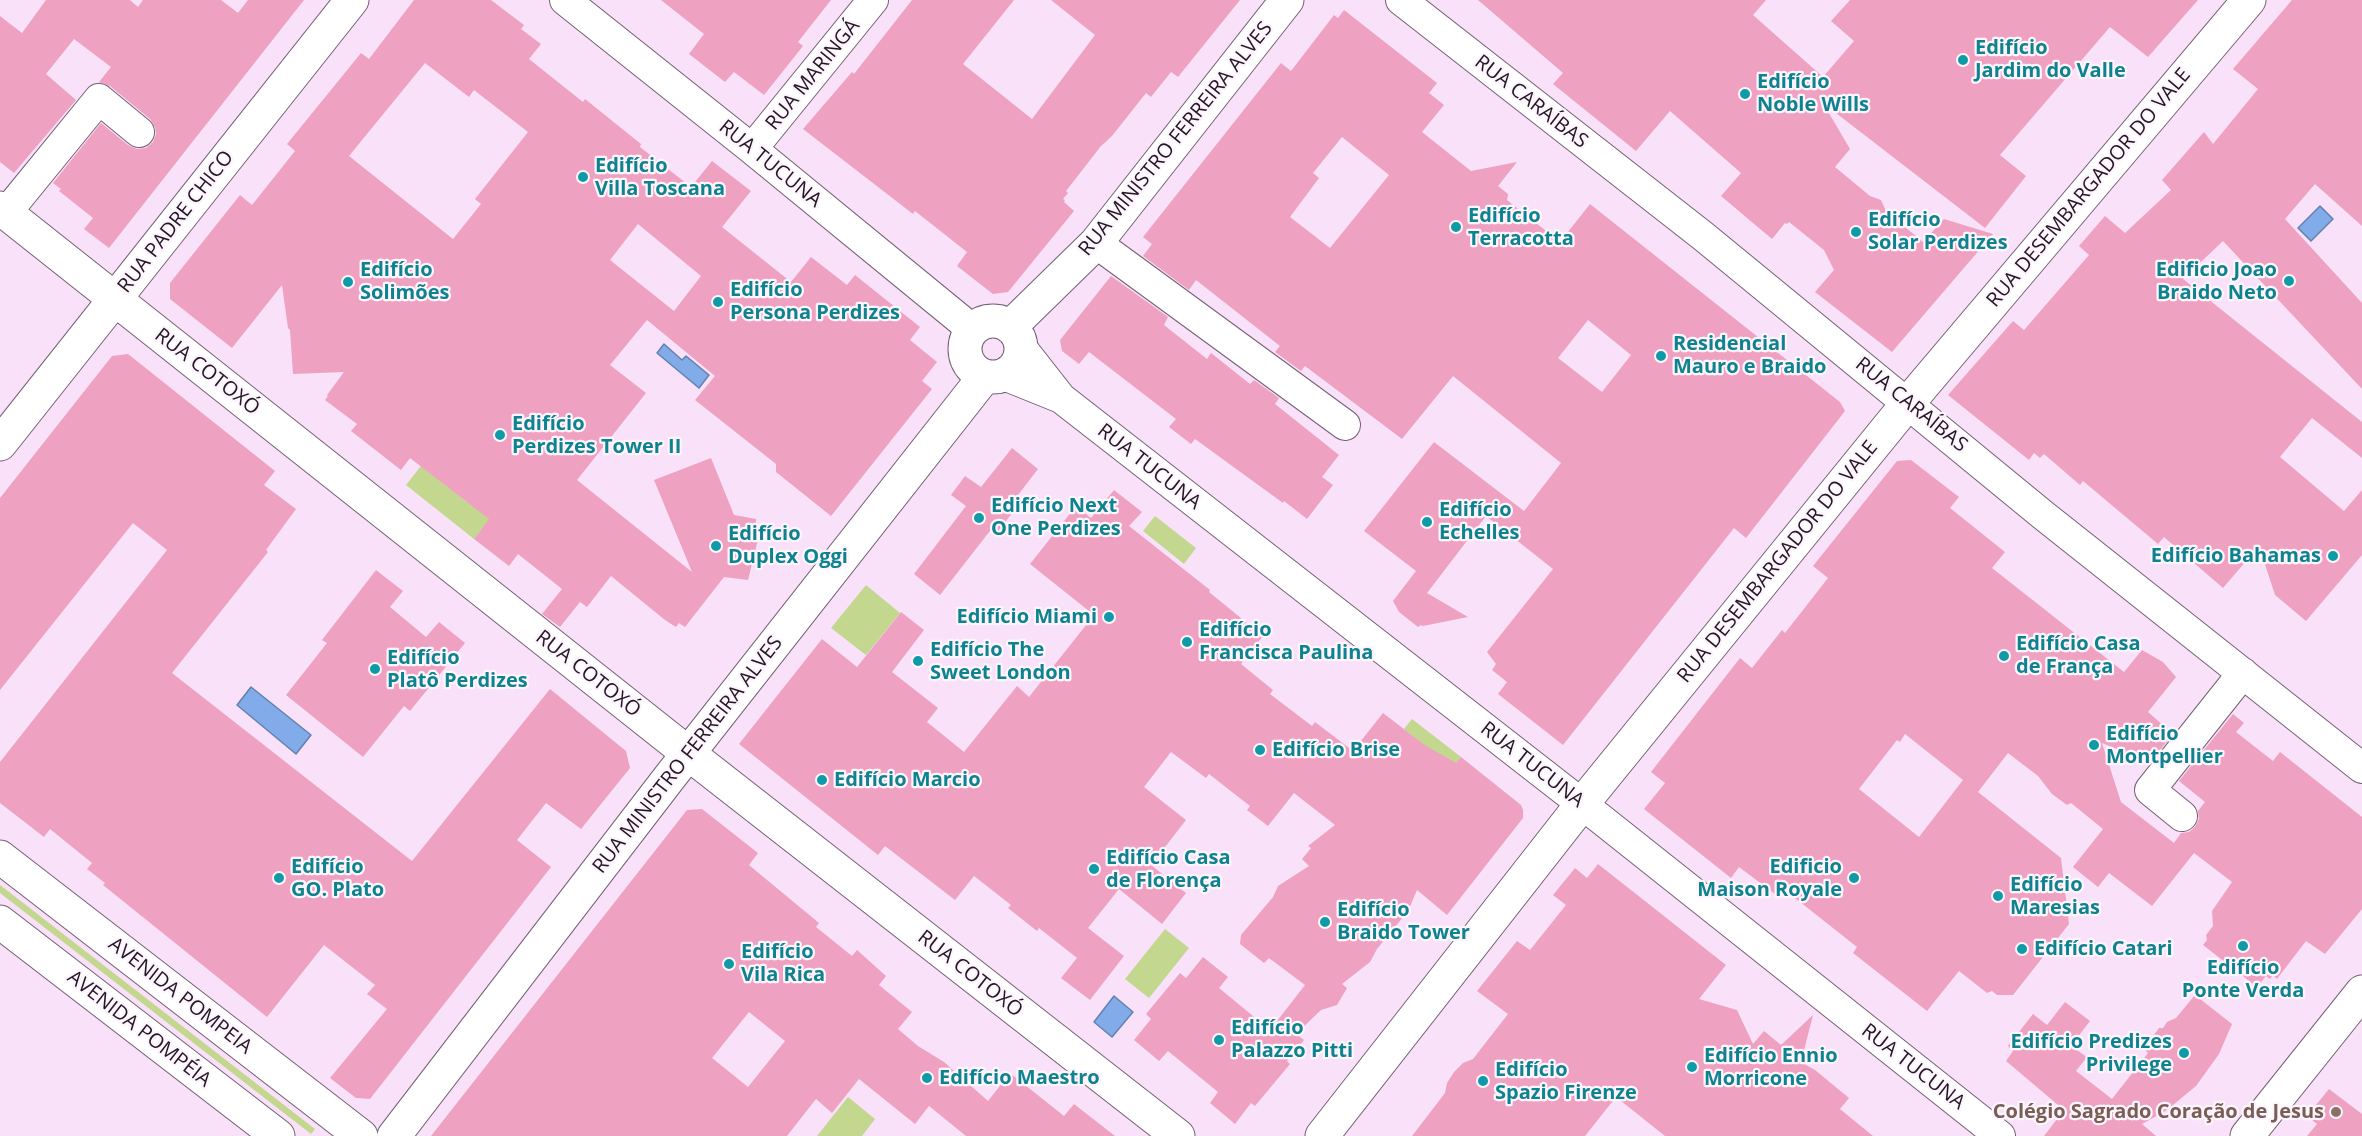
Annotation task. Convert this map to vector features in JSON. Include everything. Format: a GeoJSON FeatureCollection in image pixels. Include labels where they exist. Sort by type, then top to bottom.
{"type":"FeatureCollection","features":[{"type":"Feature","properties":{"kind":"street","name":"RUA PADRE CHICO"},"geometry":{"type":"LineString","coordinates":[[0,444],[352,0]]}},
{"type":"Feature","properties":{"kind":"street","name":"RUA TUCUNA"},"geometry":{"type":"LineString","coordinates":[[565,0],[973,330]]}},
{"type":"Feature","properties":{"kind":"street","name":"RUA MARINGÁ"},"geometry":{"type":"LineString","coordinates":[[752,149],[873,0]]}},
{"type":"Feature","properties":{"kind":"street","name":"RUA MINISTRO FERREIRA ALVES"},"geometry":{"type":"LineString","coordinates":[[1016,337],[1096,243],[1287,0]]}},
{"type":"Feature","properties":{"kind":"street","name":"RUA CARAÍBAS"},"geometry":{"type":"LineString","coordinates":[[1401,0],[1703,236],[2043,515],[2362,768]]}},
{"type":"Feature","properties":{"kind":"street","name":"RUA DESEMBARGADOR DO VALE"},"geometry":{"type":"LineString","coordinates":[[1322,1136],[1582,804],[1908,403],[2249,0]]}},
{"type":"Feature","properties":{"kind":"street"},"geometry":{"type":"LineString","coordinates":[[3,211],[99,99],[139,132]]}},
{"type":"Feature","properties":{"kind":"street","name":"RUA COTOXÓ"},"geometry":{"type":"LineString","coordinates":[[3,211],[689,754],[1178,1136]]}},
{"type":"Feature","properties":{"kind":"street"},"geometry":{"type":"LineString","coordinates":[[1096,243],[1345,424]]}},
{"type":"Feature","properties":{"kind":"street"},"geometry":{"type":"LineString","coordinates":[[989,322],[1000,322],[1016,337],[1019,359],[1013,369],[994,375],[976,371],[966,356],[965,347],[973,330],[989,322]]}},
{"type":"Feature","properties":{"kind":"street","name":"RUA TUCUNA"},"geometry":{"type":"LineString","coordinates":[[1016,337],[1061,398],[1582,804],[2000,1136]]}},
{"type":"Feature","properties":{"kind":"street","name":"RUA TUCUNA"},"geometry":{"type":"LineString","coordinates":[[994,375],[1061,398]]}},
{"type":"Feature","properties":{"kind":"street","name":"RUA MINISTRO FERREIRA ALVES"},"geometry":{"type":"LineString","coordinates":[[394,1136],[689,754],[994,375]]}},
{"type":"Feature","properties":{"kind":"street"},"geometry":{"type":"LineString","coordinates":[[2182,816],[2150,790],[2242,673]]}},
{"type":"Feature","properties":{"kind":"street","name":"AVENIDA POMPEIA"},"geometry":{"type":"LineString","coordinates":[[0,857],[361,1136]]}},
{"type":"Feature","properties":{"kind":"street","name":"AVENIDA POMPÉIA"},"geometry":{"type":"LineString","coordinates":[[0,922],[278,1136]]}},
{"type":"Feature","properties":{"kind":"street"},"geometry":{"type":"LineString","coordinates":[[2247,1136],[2362,992]]}},
{"type":"Feature","properties":{"kind":"green space"},"geometry":{"type":"Polygon","coordinates":[[[432,452],[443,483],[467,502],[500,506],[474,539],[406,485],[432,452]]]}},
{"type":"Feature","properties":{"kind":"green space"},"geometry":{"type":"Polygon","coordinates":[[[1155,516],[1196,548],[1184,564],[1143,531],[1155,516]]]}},
{"type":"Feature","properties":{"kind":"green space"},"geometry":{"type":"Polygon","coordinates":[[[866,585],[900,613],[866,655],[831,628],[866,585]]]}},
{"type":"Feature","properties":{"kind":"green space"},"geometry":{"type":"Polygon","coordinates":[[[1412,719],[1461,757],[1452,768],[1404,729],[1412,719]]]}},
{"type":"Feature","properties":{"kind":"green space"},"geometry":{"type":"Polygon","coordinates":[[[0,885],[315,1129],[311,1134],[0,893],[0,885]]]}},
{"type":"Feature","properties":{"kind":"green space"},"geometry":{"type":"Polygon","coordinates":[[[1165,929],[1189,948],[1149,998],[1125,979],[1165,929]]]}},
{"type":"Feature","properties":{"kind":"green space"},"geometry":{"type":"Polygon","coordinates":[[[848,1097],[875,1119],[862,1136],[817,1136],[848,1097]]]}},
{"type":"Feature","properties":{"kind":"water"},"geometry":{"type":"Polygon","coordinates":[[[2320,206],[2333,219],[2311,241],[2298,228],[2320,206]]]}},
{"type":"Feature","properties":{"kind":"water"},"geometry":{"type":"Polygon","coordinates":[[[664,344],[682,360],[686,356],[709,375],[699,388],[657,353],[664,344]]]}},
{"type":"Feature","properties":{"kind":"water"},"geometry":{"type":"Polygon","coordinates":[[[251,687],[311,735],[296,754],[237,705],[251,687]]]}},
{"type":"Feature","properties":{"kind":"water"},"geometry":{"type":"Polygon","coordinates":[[[1114,996],[1133,1012],[1112,1037],[1094,1022],[1114,996]]]}},
{"type":"Feature","properties":{"kind":"building"},"geometry":{"type":"Polygon","coordinates":[[[46,0],[130,0],[138,7],[143,0],[221,0],[238,13],[248,0],[304,0],[109,248],[84,229],[93,218],[59,191],[61,189],[53,183],[101,123],[128,145],[137,149],[146,148],[153,142],[156,134],[155,127],[150,119],[110,86],[99,82],[111,67],[74,39],[46,74],[76,100],[14,173],[0,162],[0,16],[22,33],[46,0]]]}},
{"type":"Feature","properties":{"kind":"building"},"geometry":{"type":"Polygon","coordinates":[[[414,0],[491,0],[524,25],[521,29],[541,44],[529,59],[583,102],[585,99],[641,144],[640,147],[691,187],[712,161],[751,191],[722,227],[791,282],[811,257],[847,285],[855,275],[920,327],[910,340],[937,362],[922,381],[932,389],[831,516],[776,472],[776,464],[695,400],[715,376],[647,320],[610,365],[646,393],[577,480],[692,572],[654,480],[711,458],[734,515],[756,519],[756,526],[761,527],[748,580],[724,577],[685,627],[679,623],[676,627],[611,576],[587,607],[580,602],[560,627],[542,614],[562,589],[518,554],[509,566],[474,539],[489,519],[410,458],[401,470],[351,431],[357,424],[325,400],[344,372],[293,374],[290,330],[282,285],[232,348],[170,299],[170,283],[240,195],[252,205],[295,151],[287,144],[361,53],[369,59],[414,0]],[[425,63],[349,156],[453,239],[481,204],[475,199],[528,132],[474,90],[469,97],[425,63]],[[638,224],[610,260],[674,311],[701,276],[638,224]]]}},
{"type":"Feature","properties":{"kind":"building"},"geometry":{"type":"Polygon","coordinates":[[[661,0],[831,0],[798,42],[803,46],[764,95],[734,72],[725,82],[689,54],[704,34],[661,0]]]}},
{"type":"Feature","properties":{"kind":"building"},"geometry":{"type":"Polygon","coordinates":[[[912,0],[1014,0],[963,64],[1032,119],[1095,35],[1051,0],[1240,0],[1178,77],[1171,72],[1151,97],[1146,93],[1112,136],[1101,146],[1066,191],[1068,193],[1063,199],[1064,202],[1074,211],[1008,292],[993,294],[957,266],[967,252],[915,211],[913,214],[803,129],[852,72],[854,74],[912,0]]]}},
{"type":"Feature","properties":{"kind":"building"},"geometry":{"type":"Polygon","coordinates":[[[1478,0],[1766,0],[1753,15],[1823,77],[1854,41],[1831,21],[1850,0],[2198,0],[2148,57],[2110,27],[2000,155],[2026,176],[1985,228],[1823,103],[1850,149],[1835,167],[1870,196],[1881,200],[1886,211],[1923,242],[1944,219],[1993,234],[1892,352],[1815,292],[1834,270],[1824,250],[1789,222],[1785,223],[1772,239],[1721,196],[1741,173],[1670,111],[1636,151],[1553,84],[1563,73],[1478,0]]]}},
{"type":"Feature","properties":{"kind":"building"},"geometry":{"type":"Polygon","coordinates":[[[2292,0],[2362,0],[2362,226],[2315,184],[2285,219],[2362,303],[2362,389],[2223,241],[2183,279],[2362,422],[2362,458],[2312,418],[2280,457],[2344,511],[2362,490],[2362,555],[2306,621],[2275,595],[2259,546],[2223,588],[2164,537],[2158,544],[2083,481],[2080,485],[2044,454],[2040,458],[2034,453],[2029,460],[1948,395],[2013,321],[2024,330],[2089,255],[2079,246],[2105,216],[2125,233],[2171,190],[2162,180],[2204,132],[2213,144],[2258,89],[2233,69],[2292,0]]]}},
{"type":"Feature","properties":{"kind":"building"},"geometry":{"type":"Polygon","coordinates":[[[1344,10],[1437,83],[1429,93],[1444,105],[1422,132],[1471,171],[1517,162],[1498,186],[1508,194],[1507,200],[1560,242],[1590,204],[1840,402],[1845,411],[1746,538],[1734,528],[1563,745],[1498,694],[1507,682],[1492,670],[1496,664],[1487,652],[1553,569],[1486,516],[1427,593],[1468,617],[1418,627],[1399,612],[1393,601],[1416,571],[1364,531],[1434,442],[1524,511],[1561,463],[1453,376],[1402,439],[1305,366],[1301,371],[1275,352],[1280,346],[1196,280],[1189,290],[1143,256],[1152,244],[1143,237],[1281,63],[1291,71],[1334,15],[1338,18],[1344,10]],[[1342,137],[1313,173],[1319,178],[1290,217],[1330,248],[1389,175],[1342,137]],[[1588,320],[1558,358],[1602,392],[1631,355],[1588,320]]]}},
{"type":"Feature","properties":{"kind":"building"},"geometry":{"type":"Polygon","coordinates":[[[1111,276],[1168,317],[1164,325],[1207,359],[1211,353],[1250,384],[1254,380],[1279,398],[1275,404],[1339,455],[1322,477],[1333,485],[1307,519],[1195,439],[1191,444],[1169,427],[1176,419],[1089,352],[1079,364],[1062,351],[1060,340],[1111,276]]]}},
{"type":"Feature","properties":{"kind":"building"},"geometry":{"type":"Polygon","coordinates":[[[128,354],[275,471],[264,485],[296,509],[266,550],[268,552],[172,673],[412,861],[550,689],[626,751],[630,768],[581,829],[546,803],[517,840],[551,867],[370,1099],[356,1098],[330,1078],[387,1009],[367,994],[375,985],[324,945],[267,1017],[103,885],[105,883],[87,869],[92,863],[50,829],[44,837],[0,803],[0,762],[167,550],[133,523],[0,690],[0,498],[112,356],[128,354]]]}},
{"type":"Feature","properties":{"kind":"building","name":"Edifício Next One Perdizes"},"geometry":{"type":"Polygon","coordinates":[[[1012,448],[1038,469],[1008,508],[1013,512],[998,531],[993,527],[940,595],[914,574],[966,506],[951,495],[965,476],[981,487],[1012,448]]]}},
{"type":"Feature","properties":{"kind":"building"},"geometry":{"type":"Polygon","coordinates":[[[1911,460],[1959,497],[1950,508],[2005,552],[1992,568],[2124,672],[2142,650],[2163,662],[2176,677],[2148,712],[2164,726],[2171,736],[2152,760],[2145,754],[2141,759],[2102,743],[2121,802],[2174,843],[2181,833],[2189,832],[2195,827],[2199,819],[2198,811],[2205,802],[2179,781],[2233,714],[2244,723],[2236,732],[2273,761],[2280,752],[2362,817],[2362,909],[2325,954],[2306,941],[2277,979],[2273,975],[2270,979],[2266,976],[2257,987],[2203,945],[2207,940],[2206,935],[2213,926],[2212,911],[2232,882],[2194,853],[2152,906],[2109,873],[2098,887],[2073,867],[2103,829],[2071,803],[2067,805],[2052,794],[2038,776],[2008,753],[1978,792],[2061,858],[2069,924],[2013,995],[1997,995],[1992,991],[1987,993],[1959,971],[1927,1011],[1853,953],[1857,947],[1781,887],[1775,894],[1739,867],[1731,878],[1644,809],[1665,783],[1651,772],[1740,658],[1752,668],[1782,630],[1785,633],[1828,578],[1813,566],[1897,461],[1911,460]],[[1905,734],[1900,742],[1897,740],[1859,789],[1919,837],[1963,780],[1905,734]]]}},
{"type":"Feature","properties":{"kind":"building"},"geometry":{"type":"Polygon","coordinates":[[[1114,490],[1142,512],[1129,526],[1210,590],[1209,592],[1263,636],[1241,664],[1273,690],[1270,694],[1312,726],[1315,722],[1353,751],[1383,713],[1426,746],[1456,763],[1461,757],[1521,805],[1523,810],[1523,818],[1447,915],[1417,890],[1408,911],[1377,949],[1370,962],[1342,984],[1347,988],[1337,1005],[1321,1010],[1296,1034],[1304,1040],[1287,1061],[1290,1064],[1255,1106],[1251,1103],[1235,1124],[1210,1103],[1218,1092],[1168,1051],[1159,1061],[1134,1040],[1151,1019],[1146,1014],[1180,973],[1186,978],[1203,957],[1228,977],[1219,988],[1270,1030],[1305,985],[1269,958],[1264,963],[1240,944],[1241,935],[1273,897],[1278,886],[1309,866],[1302,859],[1311,848],[1308,846],[1335,825],[1294,793],[1268,826],[1247,810],[1250,806],[1209,774],[1206,778],[1171,752],[1144,787],[1186,820],[1151,865],[1186,893],[1162,924],[1119,889],[1088,928],[1124,956],[1090,1000],[1061,978],[1077,958],[1039,928],[1037,931],[1008,908],[1011,905],[974,876],[955,900],[885,846],[878,855],[739,744],[822,639],[857,667],[901,612],[924,630],[892,672],[938,708],[927,722],[964,752],[1017,686],[1029,697],[1094,615],[1030,564],[1076,506],[1091,518],[1114,490]]]}},
{"type":"Feature","properties":{"kind":"building","name":"Edifício Platô Perdizes"},"geometry":{"type":"Polygon","coordinates":[[[376,570],[403,591],[390,607],[426,637],[439,622],[465,643],[410,711],[404,706],[363,757],[286,695],[327,643],[322,640],[376,570]]]}},
{"type":"Feature","properties":{"kind":"building"},"geometry":{"type":"Polygon","coordinates":[[[702,809],[758,853],[749,865],[819,923],[816,927],[852,956],[857,950],[886,976],[879,985],[912,1012],[898,1029],[918,1046],[944,1062],[988,1101],[1010,1073],[1064,1116],[1074,1104],[1115,1136],[966,1136],[929,1106],[915,1124],[859,1079],[832,1113],[816,1099],[787,1136],[431,1136],[687,810],[702,809]],[[749,1012],[712,1058],[748,1087],[785,1041],[749,1012]]]}},
{"type":"Feature","properties":{"kind":"building"},"geometry":{"type":"Polygon","coordinates":[[[1598,864],[1726,965],[1699,999],[1737,1010],[1753,1044],[1764,1031],[1781,1045],[1813,1015],[1801,1062],[1815,1070],[1849,1098],[1840,1109],[1873,1136],[1665,1136],[1616,1097],[1585,1136],[1412,1136],[1445,1093],[1447,1083],[1454,1072],[1463,1063],[1473,1059],[1508,1014],[1477,991],[1517,941],[1530,950],[1566,905],[1553,895],[1575,868],[1587,878],[1598,864]]]}},
{"type":"Feature","properties":{"kind":"building"},"geometry":{"type":"Polygon","coordinates":[[[2195,995],[2232,1024],[2219,1054],[2196,1086],[2167,1110],[2142,1124],[2156,1136],[2044,1136],[2064,1110],[2006,1061],[2013,1051],[2008,1046],[2033,1014],[2047,1025],[2065,1002],[2090,1021],[2071,1046],[2087,1057],[2076,1071],[2112,1099],[2148,1053],[2146,1051],[2151,1039],[2159,1028],[2163,1028],[2167,1022],[2176,1018],[2195,995]]]}},
{"type":"Feature","properties":{"kind":"building"},"geometry":{"type":"Polygon","coordinates":[[[2329,1089],[2362,1114],[2362,1136],[2307,1136],[2317,1124],[2307,1116],[2329,1089]]]}},
{"type":"Feature","properties":{"kind":"place","name":"Edifício Jardim do Valle"},"geometry":{"type":"Point","coordinates":[1963,60]}},
{"type":"Feature","properties":{"kind":"place","name":"Edifício Noble Wills"},"geometry":{"type":"Point","coordinates":[1745,94]}},
{"type":"Feature","properties":{"kind":"place","name":"Edifício Villa Toscana"},"geometry":{"type":"Point","coordinates":[583,177]}},
{"type":"Feature","properties":{"kind":"place","name":"Edifício Terracotta"},"geometry":{"type":"Point","coordinates":[1456,227]}},
{"type":"Feature","properties":{"kind":"place","name":"Edifício Solar Perdizes"},"geometry":{"type":"Point","coordinates":[1856,232]}},
{"type":"Feature","properties":{"kind":"place","name":"Edificio Joao Braido Neto"},"geometry":{"type":"Point","coordinates":[2289,281]}},
{"type":"Feature","properties":{"kind":"place","name":"Edifício Solimões"},"geometry":{"type":"Point","coordinates":[348,282]}},
{"type":"Feature","properties":{"kind":"place","name":"Edifício Persona Perdizes"},"geometry":{"type":"Point","coordinates":[718,302]}},
{"type":"Feature","properties":{"kind":"place","name":"Residencial Mauro e Braido"},"geometry":{"type":"Point","coordinates":[1661,356]}},
{"type":"Feature","properties":{"kind":"place","name":"Edifício Perdizes Tower II"},"geometry":{"type":"Point","coordinates":[500,435]}},
{"type":"Feature","properties":{"kind":"place","name":"Edifício Next One Perdizes"},"geometry":{"type":"Point","coordinates":[979,518]}},
{"type":"Feature","properties":{"kind":"place","name":"Edifício Echelles"},"geometry":{"type":"Point","coordinates":[1427,522]}},
{"type":"Feature","properties":{"kind":"place","name":"Edifício Duplex Oggi"},"geometry":{"type":"Point","coordinates":[716,546]}},
{"type":"Feature","properties":{"kind":"place","name":"Edifício Bahamas"},"geometry":{"type":"Point","coordinates":[2333,556]}},
{"type":"Feature","properties":{"kind":"place","name":"Edifício Miami"},"geometry":{"type":"Point","coordinates":[1109,617]}},
{"type":"Feature","properties":{"kind":"place","name":"Edifício Francisca Paulina"},"geometry":{"type":"Point","coordinates":[1187,642]}},
{"type":"Feature","properties":{"kind":"place","name":"Edifício Casa de França"},"geometry":{"type":"Point","coordinates":[2004,656]}},
{"type":"Feature","properties":{"kind":"place","name":"Edifício The Sweet London"},"geometry":{"type":"Point","coordinates":[918,661]}},
{"type":"Feature","properties":{"kind":"place","name":"Edifício Platô Perdizes"},"geometry":{"type":"Point","coordinates":[375,669]}},
{"type":"Feature","properties":{"kind":"place","name":"Edifício Montpellier"},"geometry":{"type":"Point","coordinates":[2094,745]}},
{"type":"Feature","properties":{"kind":"place","name":"Edifício Brise"},"geometry":{"type":"Point","coordinates":[1260,750]}},
{"type":"Feature","properties":{"kind":"place","name":"Edifício Marcio"},"geometry":{"type":"Point","coordinates":[822,780]}},
{"type":"Feature","properties":{"kind":"place","name":"Edifício Casa de Florença"},"geometry":{"type":"Point","coordinates":[1094,869]}},
{"type":"Feature","properties":{"kind":"place","name":"Edifício GO. Plato"},"geometry":{"type":"Point","coordinates":[279,878]}},
{"type":"Feature","properties":{"kind":"place","name":"Edificio Maison Royale"},"geometry":{"type":"Point","coordinates":[1854,878]}},
{"type":"Feature","properties":{"kind":"place","name":"Edifício Maresias"},"geometry":{"type":"Point","coordinates":[1998,896]}},
{"type":"Feature","properties":{"kind":"place","name":"Edifício Braido Tower"},"geometry":{"type":"Point","coordinates":[1325,922]}},
{"type":"Feature","properties":{"kind":"place","name":"Edifício Ponte Verda"},"geometry":{"type":"Point","coordinates":[2243,946]}},
{"type":"Feature","properties":{"kind":"place","name":"Edifício Catari"},"geometry":{"type":"Point","coordinates":[2022,949]}},
{"type":"Feature","properties":{"kind":"place","name":"Edifício Vila Rica"},"geometry":{"type":"Point","coordinates":[729,964]}},
{"type":"Feature","properties":{"kind":"place","name":"Edifício Palazzo Pitti"},"geometry":{"type":"Point","coordinates":[1219,1040]}},
{"type":"Feature","properties":{"kind":"place","name":"Edifício Predizes Privilege"},"geometry":{"type":"Point","coordinates":[2184,1053]}},
{"type":"Feature","properties":{"kind":"place","name":"Edifício Ennio Morricone"},"geometry":{"type":"Point","coordinates":[1692,1067]}},
{"type":"Feature","properties":{"kind":"place","name":"Edifício Maestro"},"geometry":{"type":"Point","coordinates":[927,1078]}},
{"type":"Feature","properties":{"kind":"place","name":"Edifício Spazio Firenze"},"geometry":{"type":"Point","coordinates":[1483,1081]}},
{"type":"Feature","properties":{"kind":"place","name":"Colégio Sagrado Coração de Jesus"},"geometry":{"type":"Point","coordinates":[2336,1112]}}]}
